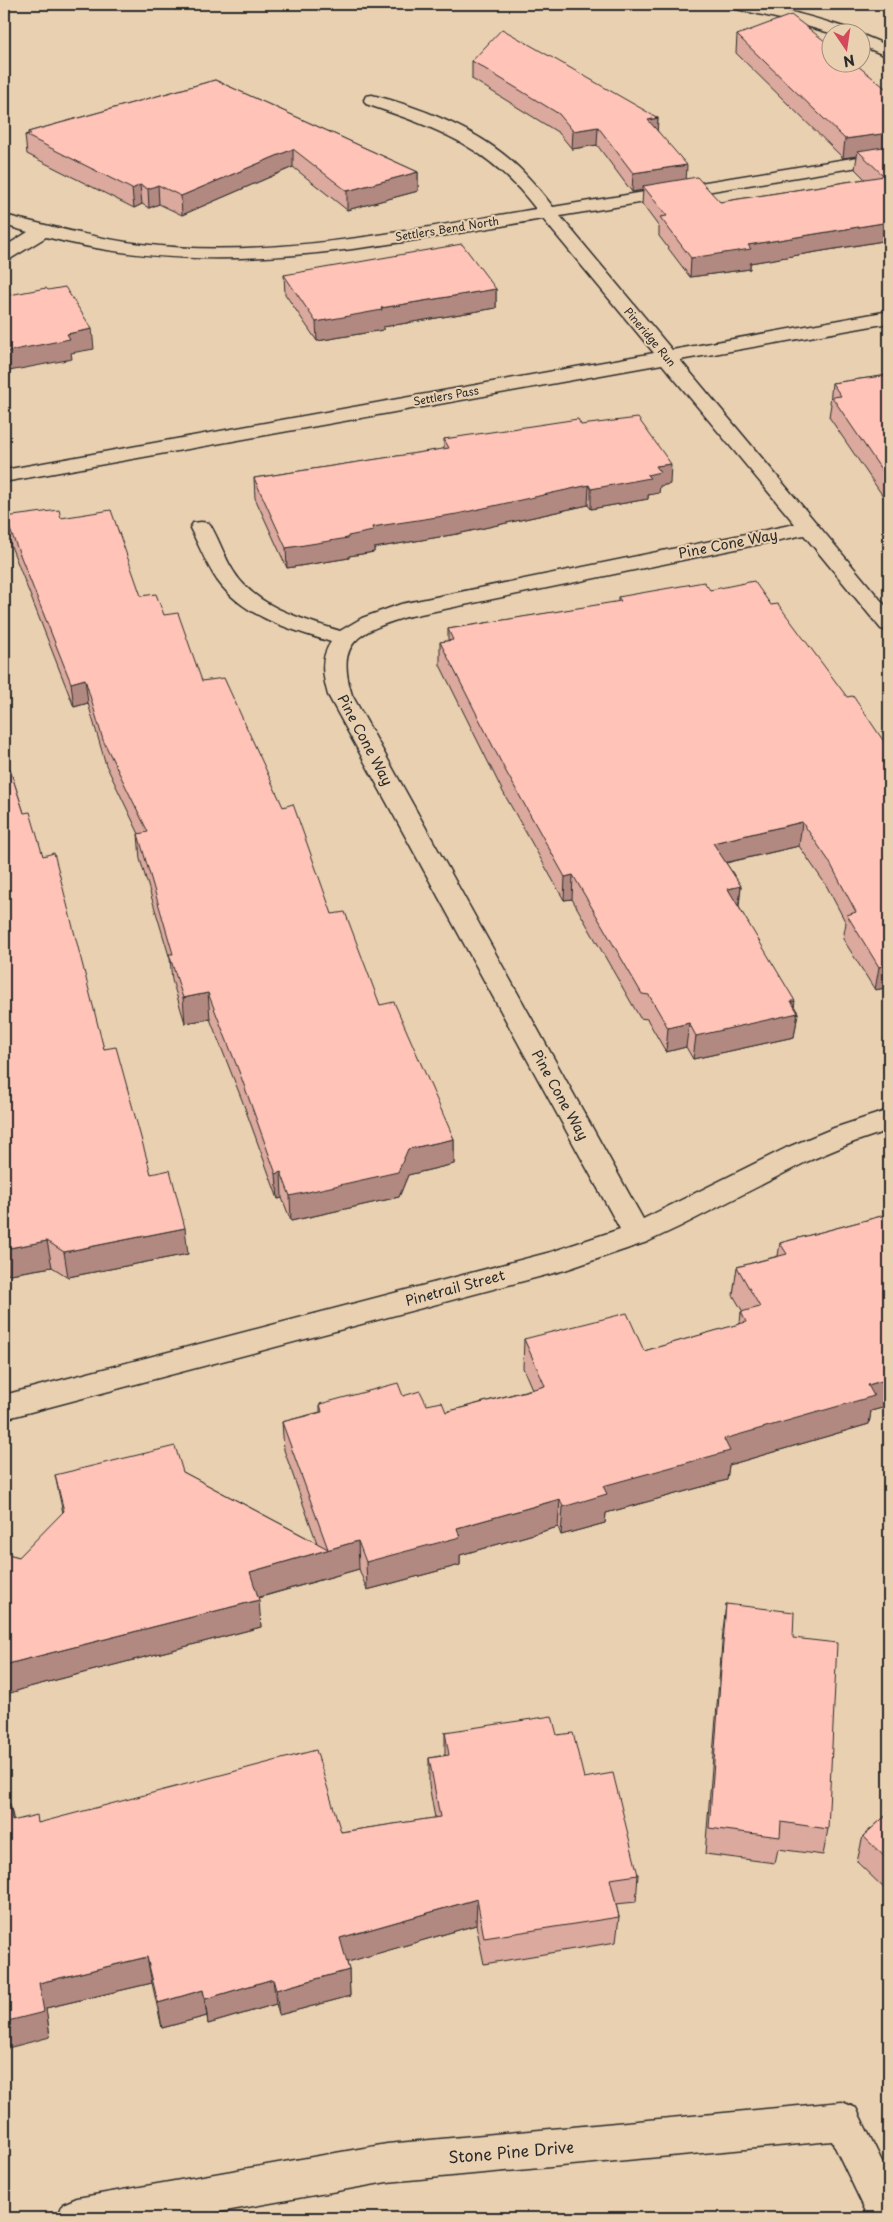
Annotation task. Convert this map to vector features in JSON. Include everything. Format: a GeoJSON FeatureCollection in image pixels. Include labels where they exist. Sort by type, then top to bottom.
{"type":"FeatureCollection","features":[{"type":"Feature","properties":{"kind":"street"},"geometry":{"type":"LineString","coordinates":[[738,5],[820,25]]}},
{"type":"Feature","properties":{"kind":"street"},"geometry":{"type":"LineString","coordinates":[[870,43],[889,52]]}},
{"type":"Feature","properties":{"kind":"street","name":"Pineridge Run"},"geometry":{"type":"LineString","coordinates":[[372,100],[445,127],[483,146],[510,168],[534,193],[548,213],[889,624]]}},
{"type":"Feature","properties":{"kind":"street","name":"Settlers Bend North"},"geometry":{"type":"LineString","coordinates":[[4,220],[41,232],[105,245],[142,250],[223,254],[266,253],[344,245],[889,157]]}},
{"type":"Feature","properties":{"kind":"street"},"geometry":{"type":"LineString","coordinates":[[4,255],[41,232]]}},
{"type":"Feature","properties":{"kind":"street","name":"Settlers Pass"},"geometry":{"type":"LineString","coordinates":[[4,476],[889,317]]}},
{"type":"Feature","properties":{"kind":"street"},"geometry":{"type":"LineString","coordinates":[[201,528],[226,576],[239,592],[255,605],[278,617],[344,639]]}},
{"type":"Feature","properties":{"kind":"street","name":"Pine Cone Way"},"geometry":{"type":"LineString","coordinates":[[637,1234],[340,695],[334,680],[332,666],[335,652],[344,639],[358,628],[376,619],[401,611],[809,528]]}},
{"type":"Feature","properties":{"kind":"street","name":"Pinetrail Street"},"geometry":{"type":"LineString","coordinates":[[4,1407],[555,1262],[637,1234],[669,1220],[796,1155],[844,1135],[889,1120]]}},
{"type":"Feature","properties":{"kind":"street","name":"Stone Pine Drive"},"geometry":{"type":"LineString","coordinates":[[77,2218],[387,2163],[842,2121],[889,2218]]}},
{"type":"Feature","properties":{"kind":"building"},"geometry":{"type":"Polygon","coordinates":[[[791,15],[820,37],[820,72],[865,72],[889,91],[889,133],[845,139],[737,35],[791,15]]]}},
{"type":"Feature","properties":{"kind":"building"},"geometry":{"type":"Polygon","coordinates":[[[502,29],[658,118],[648,120],[687,165],[633,173],[598,127],[573,131],[559,114],[472,61],[502,29]]]}},
{"type":"Feature","properties":{"kind":"building"},"geometry":{"type":"Polygon","coordinates":[[[215,80],[418,172],[347,191],[293,149],[181,196],[158,185],[148,189],[140,185],[132,189],[25,135],[31,134],[28,132],[215,80]]]}},
{"type":"Feature","properties":{"kind":"building"},"geometry":{"type":"Polygon","coordinates":[[[889,146],[889,222],[748,245],[751,249],[691,258],[660,217],[667,216],[643,186],[697,177],[720,202],[884,176],[858,151],[889,146]]]}},
{"type":"Feature","properties":{"kind":"building"},"geometry":{"type":"Polygon","coordinates":[[[462,244],[496,289],[381,308],[382,310],[316,322],[284,275],[462,244]]]}},
{"type":"Feature","properties":{"kind":"building"},"geometry":{"type":"Polygon","coordinates":[[[65,287],[92,329],[67,334],[70,339],[4,352],[4,296],[46,288],[48,290],[65,287]]]}},
{"type":"Feature","properties":{"kind":"building"},"geometry":{"type":"Polygon","coordinates":[[[889,375],[889,481],[832,397],[841,396],[832,383],[889,375]]]}},
{"type":"Feature","properties":{"kind":"building"},"geometry":{"type":"Polygon","coordinates":[[[638,418],[671,464],[656,466],[660,472],[647,475],[650,478],[591,489],[589,485],[457,514],[372,527],[373,531],[348,536],[348,538],[286,548],[254,478],[449,448],[444,439],[578,419],[581,425],[638,418]]]}},
{"type":"Feature","properties":{"kind":"building"},"geometry":{"type":"Polygon","coordinates":[[[59,510],[61,518],[111,510],[141,596],[156,594],[164,615],[178,613],[202,681],[224,678],[283,807],[293,804],[332,914],[345,912],[380,1005],[394,1002],[454,1139],[408,1149],[398,1172],[290,1196],[281,1172],[276,1174],[208,993],[183,998],[169,954],[173,954],[138,834],[148,832],[103,740],[85,679],[71,683],[5,517],[59,510]]]}},
{"type":"Feature","properties":{"kind":"building"},"geometry":{"type":"Polygon","coordinates":[[[754,581],[771,605],[778,604],[847,697],[853,696],[889,749],[889,964],[879,967],[847,915],[856,912],[829,861],[802,822],[713,843],[741,886],[728,889],[795,1001],[791,1001],[798,1013],[696,1036],[689,1023],[668,1028],[649,995],[642,994],[573,875],[565,877],[504,768],[440,642],[453,640],[448,629],[621,601],[618,597],[704,582],[710,590],[754,581]]]}},
{"type":"Feature","properties":{"kind":"building"},"geometry":{"type":"Polygon","coordinates":[[[4,751],[24,813],[30,812],[43,856],[54,853],[104,1049],[116,1047],[151,1174],[170,1170],[185,1228],[64,1252],[47,1241],[4,1249],[4,751]]]}},
{"type":"Feature","properties":{"kind":"building"},"geometry":{"type":"Polygon","coordinates":[[[889,1214],[889,1379],[868,1385],[874,1396],[724,1439],[730,1451],[603,1486],[607,1494],[563,1507],[560,1499],[457,1528],[460,1537],[366,1562],[358,1541],[250,1572],[259,1600],[4,1665],[4,1553],[19,1557],[64,1511],[55,1475],[175,1446],[183,1472],[328,1549],[282,1422],[322,1412],[320,1404],[398,1383],[403,1396],[420,1391],[427,1405],[442,1402],[446,1412],[545,1386],[524,1339],[627,1313],[644,1351],[746,1322],[741,1312],[760,1307],[737,1267],[787,1254],[780,1243],[889,1214]]]}},
{"type":"Feature","properties":{"kind":"building"},"geometry":{"type":"Polygon","coordinates":[[[726,1604],[794,1612],[793,1638],[837,1643],[828,1829],[781,1822],[780,1837],[709,1828],[726,1604]]]}},
{"type":"Feature","properties":{"kind":"building"},"geometry":{"type":"Polygon","coordinates":[[[552,1716],[557,1735],[573,1733],[584,1778],[613,1773],[638,1875],[610,1879],[619,1917],[484,1938],[477,1899],[340,1938],[349,1970],[276,1990],[273,1979],[205,1999],[203,1990],[158,2003],[147,1957],[39,1983],[44,2012],[4,2022],[4,1805],[10,1804],[12,1821],[37,1815],[38,1823],[316,1750],[341,1832],[440,1817],[429,1758],[449,1755],[445,1732],[552,1716]]]}},
{"type":"Feature","properties":{"kind":"building"},"geometry":{"type":"Polygon","coordinates":[[[889,1813],[889,1861],[863,1836],[889,1813]]]}}]}
